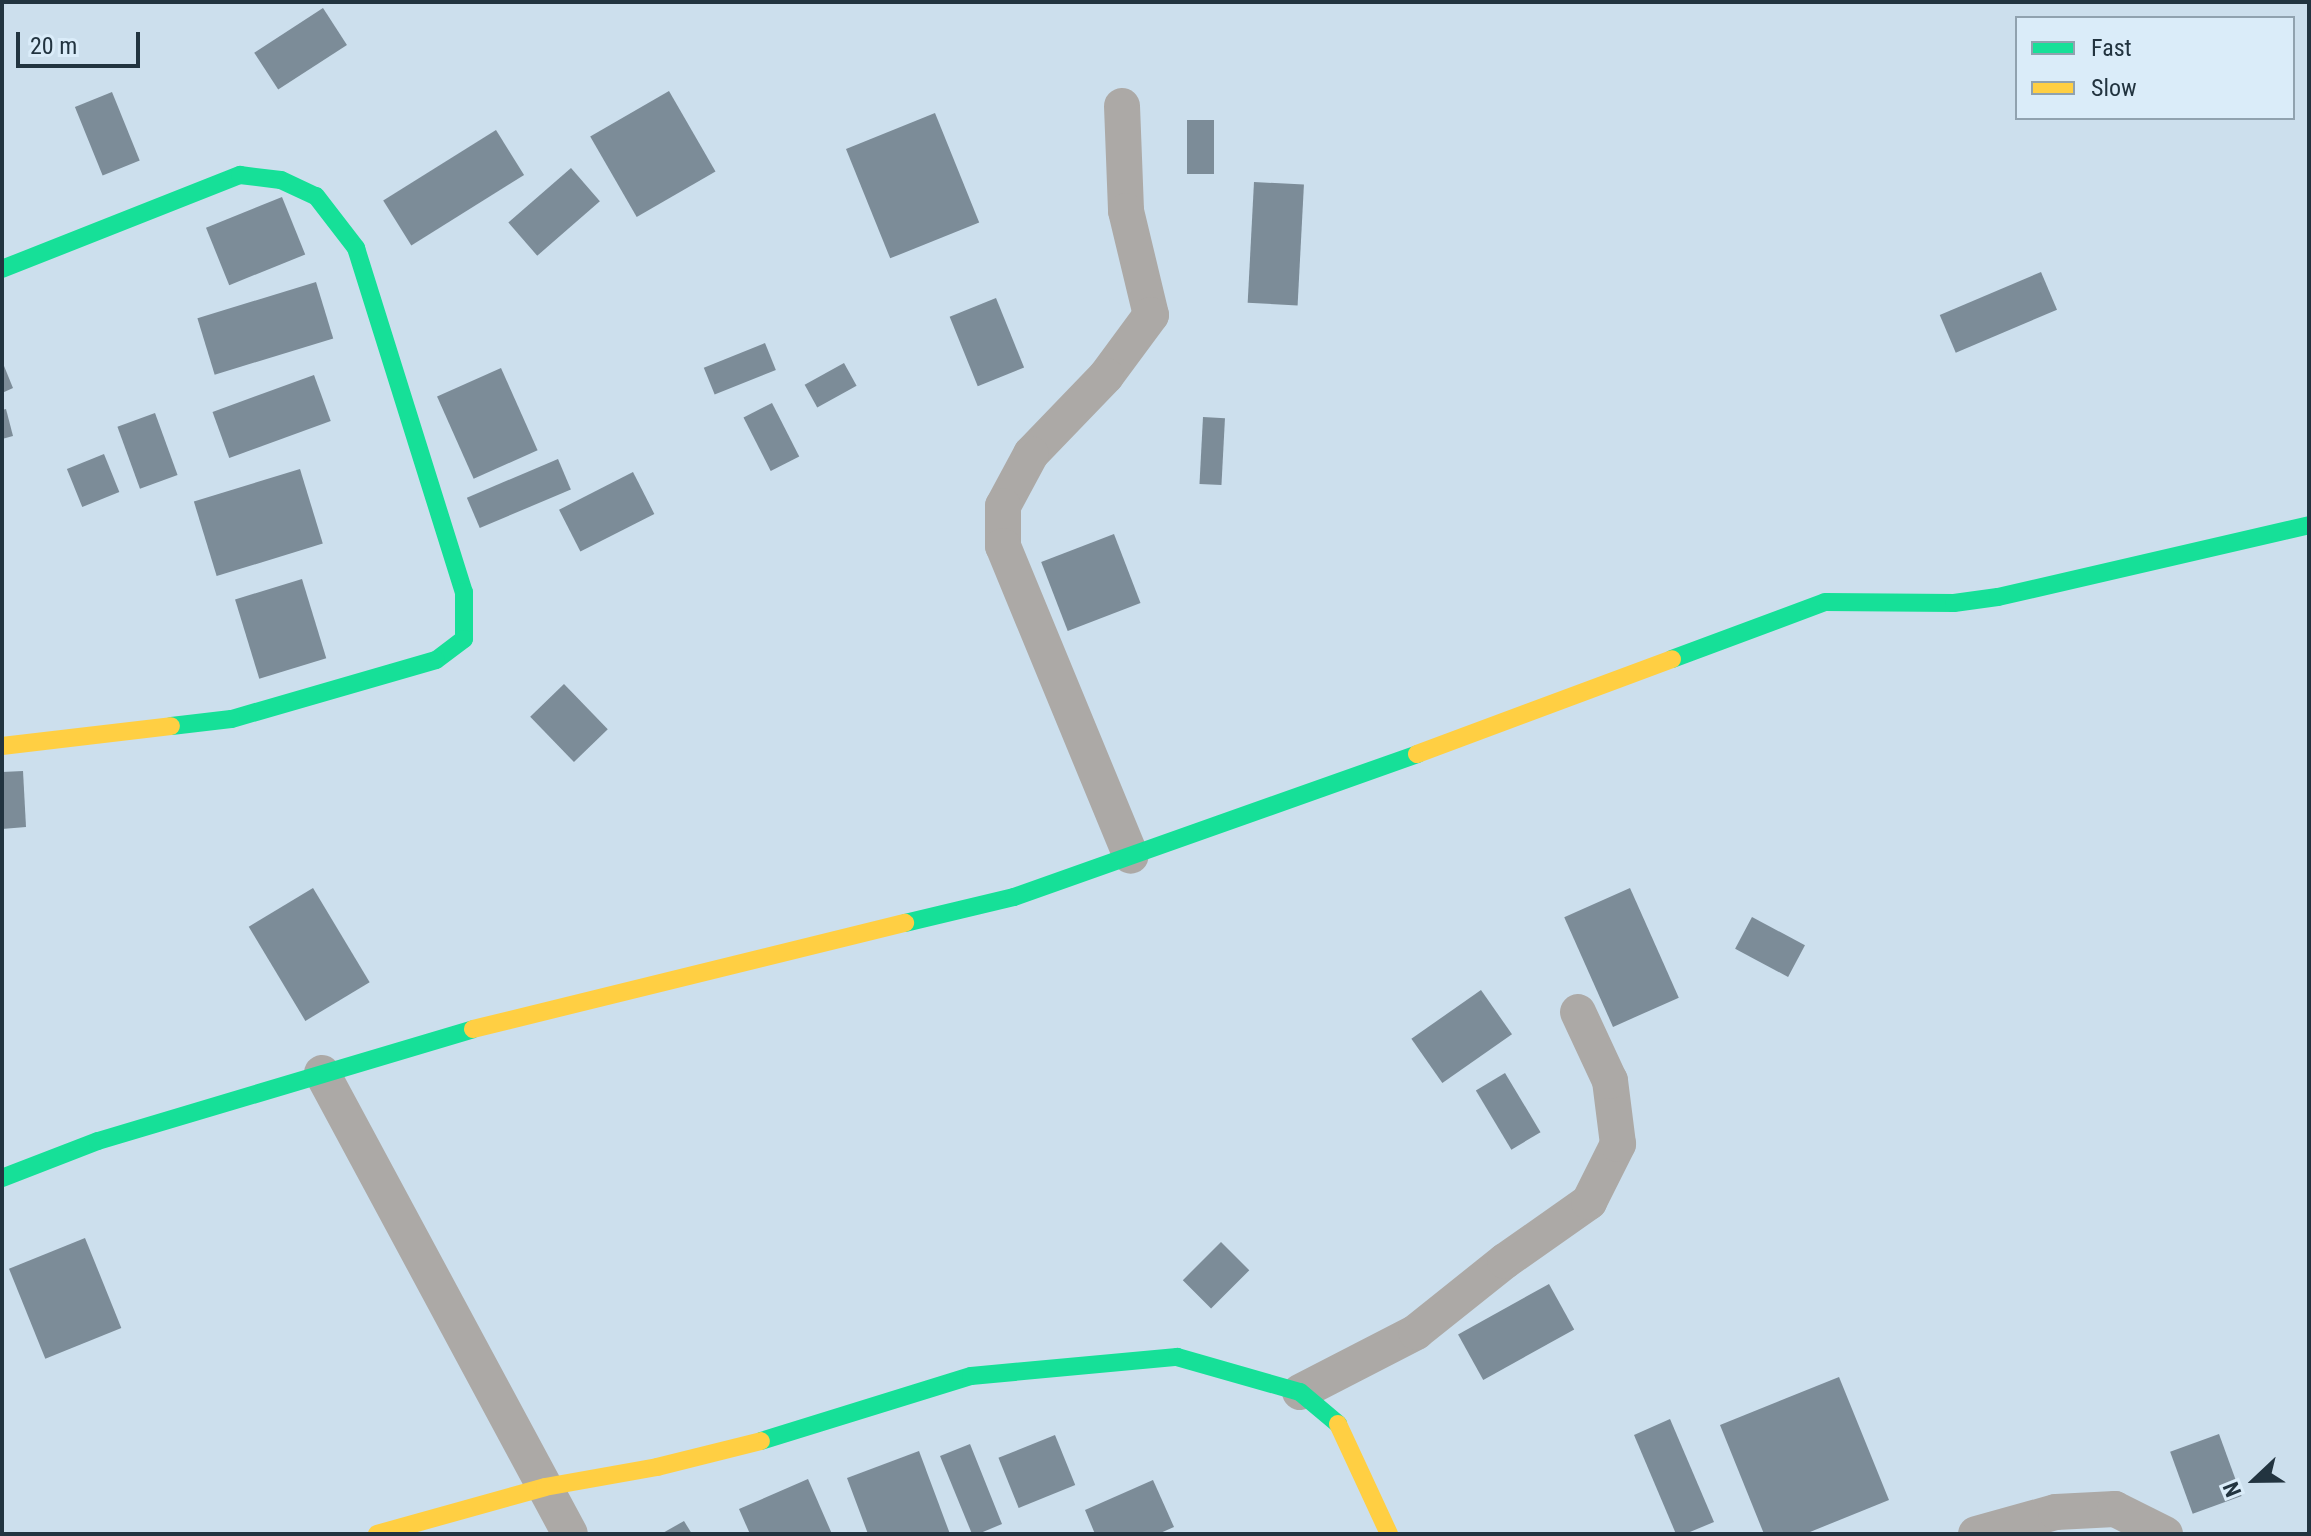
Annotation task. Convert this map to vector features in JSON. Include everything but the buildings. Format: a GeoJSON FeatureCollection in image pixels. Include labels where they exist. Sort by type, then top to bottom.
{"type":"FeatureCollection","features":[{"type":"Feature","properties":{"kind":"street"},"geometry":{"type":"LineString","coordinates":[[1122,106],[1126,211],[1151,315],[1106,376],[1031,454],[1003,506],[1003,546],[1131,856]]}},
{"type":"Feature","properties":{"kind":"street"},"geometry":{"type":"LineString","coordinates":[[2,269],[240,175],[281,180],[316,196],[356,248],[464,592],[464,639],[436,660],[231,719],[2,746]]}},
{"type":"Feature","properties":{"kind":"street"},"geometry":{"type":"LineString","coordinates":[[2,1178],[98,1141],[431,1039],[1014,897],[1454,741],[1825,602],[1954,603],[1998,597],[2309,525]]}},
{"type":"Feature","properties":{"kind":"street"},"geometry":{"type":"LineString","coordinates":[[1300,1392],[1416,1332],[1505,1261],[1589,1202],[1618,1144],[1610,1081],[1578,1012]]}},
{"type":"Feature","properties":{"kind":"street"},"geometry":{"type":"LineString","coordinates":[[322,1073],[570,1534]]}},
{"type":"Feature","properties":{"kind":"street"},"geometry":{"type":"LineString","coordinates":[[377,1534],[545,1487],[657,1467],[794,1433],[971,1376],[1177,1357],[1300,1392],[1338,1423],[1389,1534]]}},
{"type":"Feature","properties":{"kind":"street"},"geometry":{"type":"LineString","coordinates":[[1976,1534],[2056,1512],[2115,1509],[2165,1534]]}},
{"type":"Feature","properties":{"kind":"traffic: fast"},"geometry":{"type":"LineString","coordinates":[[2,269],[240,175],[281,180],[316,196],[356,248],[464,592],[464,639],[436,660],[231,719],[171,726]]}},
{"type":"Feature","properties":{"kind":"traffic: fast"},"geometry":{"type":"LineString","coordinates":[[1672,659],[1825,602],[1954,603],[1998,597],[2309,525]]}},
{"type":"Feature","properties":{"kind":"traffic: fast"},"geometry":{"type":"LineString","coordinates":[[905,923],[1014,897],[1417,754]]}},
{"type":"Feature","properties":{"kind":"traffic: fast"},"geometry":{"type":"LineString","coordinates":[[2,1178],[98,1141],[473,1029]]}},
{"type":"Feature","properties":{"kind":"traffic: fast"},"geometry":{"type":"LineString","coordinates":[[761,1441],[971,1376],[1177,1357],[1300,1392],[1338,1424]]}},
{"type":"Feature","properties":{"kind":"traffic: slow"},"geometry":{"type":"LineString","coordinates":[[1417,754],[1672,659]]}},
{"type":"Feature","properties":{"kind":"traffic: slow"},"geometry":{"type":"LineString","coordinates":[[2,746],[171,726]]}},
{"type":"Feature","properties":{"kind":"traffic: slow"},"geometry":{"type":"LineString","coordinates":[[473,1029],[905,923]]}},
{"type":"Feature","properties":{"kind":"traffic: slow"},"geometry":{"type":"LineString","coordinates":[[1338,1424],[1389,1534]]}},
{"type":"Feature","properties":{"kind":"traffic: slow"},"geometry":{"type":"LineString","coordinates":[[377,1534],[545,1487],[657,1467],[761,1441]]}}]}
